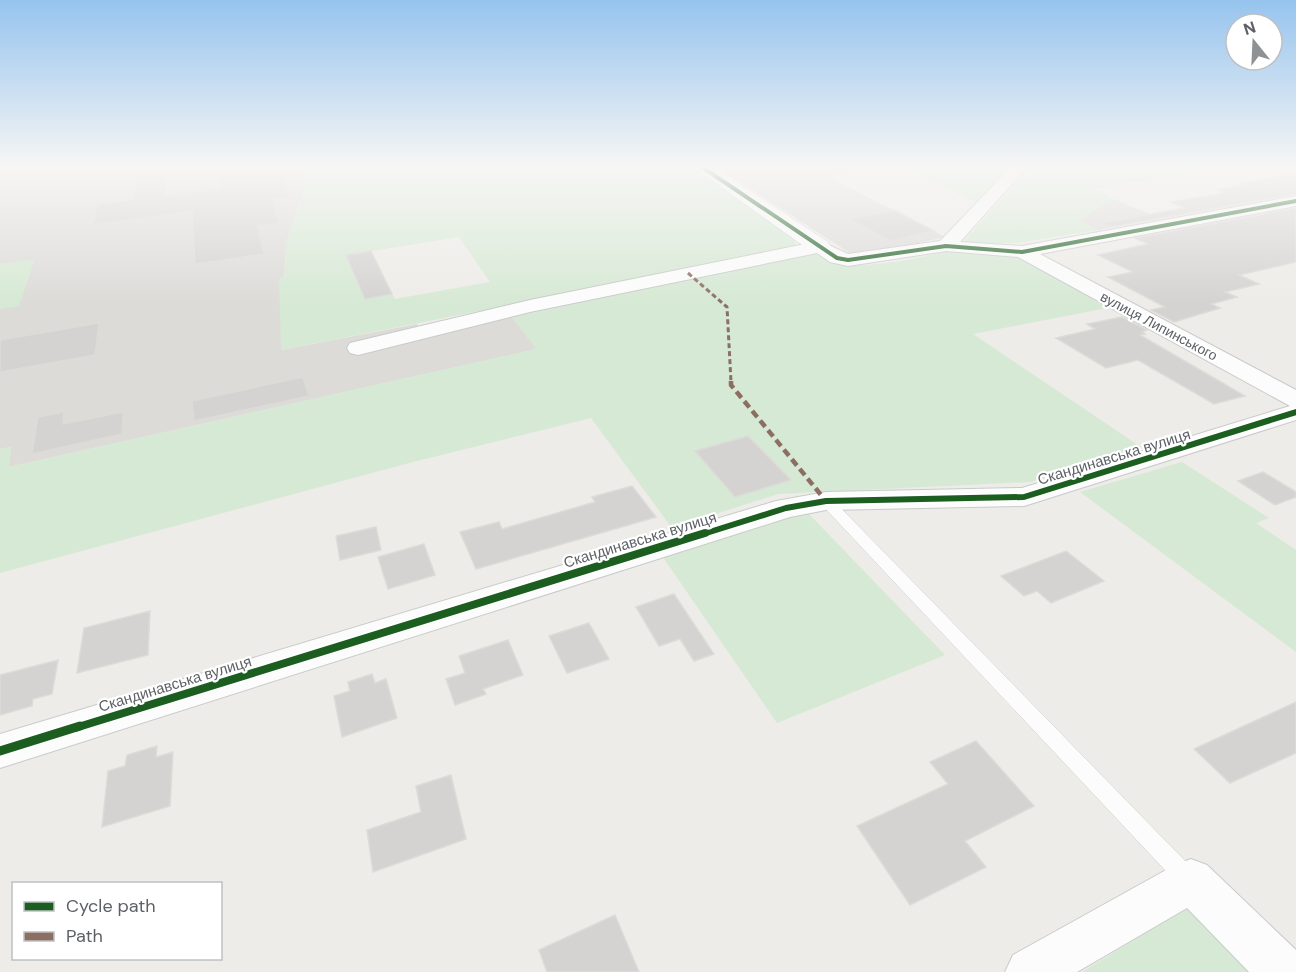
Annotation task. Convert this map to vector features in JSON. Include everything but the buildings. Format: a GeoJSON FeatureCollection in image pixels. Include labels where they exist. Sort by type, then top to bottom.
{"type":"FeatureCollection","features":[{"type":"Feature","properties":{"kind":"street"},"geometry":{"type":"LineString","coordinates":[[769,212],[837,258],[848,260],[946,246],[1022,252],[1235,212]]}},
{"type":"Feature","properties":{"kind":"street"},"geometry":{"type":"LineString","coordinates":[[946,246],[978,212]]}},
{"type":"Feature","properties":{"kind":"street"},"geometry":{"type":"LineString","coordinates":[[358,348],[437,326],[547,301],[820,247]]}},
{"type":"Feature","properties":{"kind":"street","name":"вулиця Липинського"},"geometry":{"type":"LineString","coordinates":[[1022,252],[1296,400]]}},
{"type":"Feature","properties":{"kind":"street","name":"Скандинавська вулиця"},"geometry":{"type":"LineString","coordinates":[[0,751],[786,508],[826,501],[1024,497],[1296,412]]}},
{"type":"Feature","properties":{"kind":"street"},"geometry":{"type":"LineString","coordinates":[[1030,972],[1191,881],[1284,972]]}},
{"type":"Feature","properties":{"kind":"lane"},"geometry":{"type":"LineString","coordinates":[[826,501],[1191,881]]}},
{"type":"Feature","properties":{"kind":"shaded area"},"geometry":{"type":"Polygon","coordinates":[[[0,212],[296,212],[286,243],[281,350],[417,324],[424,337],[512,317],[537,349],[9,467],[11,447],[0,449],[0,212]]]}},
{"type":"Feature","properties":{"kind":"shaded area"},"geometry":{"type":"Polygon","coordinates":[[[787,212],[897,212],[945,237],[856,257],[787,212]]]}},
{"type":"Feature","properties":{"kind":"shaded area"},"geometry":{"type":"Polygon","coordinates":[[[1091,212],[1146,212],[1159,218],[1098,230],[1078,220],[1091,212]]]}},
{"type":"Feature","properties":{"kind":"green space"},"geometry":{"type":"Polygon","coordinates":[[[296,212],[757,212],[795,238],[796,249],[281,350],[279,279],[285,275],[286,243],[296,212]],[[459,237],[347,255],[365,299],[392,294],[395,299],[490,282],[459,237]]]}},
{"type":"Feature","properties":{"kind":"green space"},"geometry":{"type":"Polygon","coordinates":[[[990,212],[1092,212],[1079,220],[1098,230],[1016,243],[962,243],[990,212]]]}},
{"type":"Feature","properties":{"kind":"green space"},"geometry":{"type":"Polygon","coordinates":[[[950,251],[1011,254],[1028,260],[1107,308],[973,334],[1141,447],[1031,482],[778,494],[672,528],[591,418],[409,463],[0,573],[0,449],[11,447],[9,467],[536,349],[512,317],[817,253],[848,264],[865,265],[950,251]]]}},
{"type":"Feature","properties":{"kind":"green space"},"geometry":{"type":"Polygon","coordinates":[[[35,259],[19,306],[0,309],[0,264],[35,259]]]}},
{"type":"Feature","properties":{"kind":"green space"},"geometry":{"type":"Polygon","coordinates":[[[1182,462],[1269,518],[1256,523],[1296,550],[1296,652],[1080,492],[1182,462]]]}},
{"type":"Feature","properties":{"kind":"green space"},"geometry":{"type":"Polygon","coordinates":[[[808,513],[945,655],[777,723],[660,553],[791,514],[808,513]]]}},
{"type":"Feature","properties":{"kind":"green space"},"geometry":{"type":"Polygon","coordinates":[[[1194,903],[1261,972],[1082,972],[1194,903]]]}},
{"type":"Feature","properties":{"kind":"marked path"},"geometry":{"type":"LineString","coordinates":[[688,273],[727,307],[731,385],[826,501]]}},
{"type":"Feature","properties":{"kind":"cycle path"},"geometry":{"type":"LineString","coordinates":[[769,212],[837,258],[848,260],[946,246],[1022,252],[1235,212]]}},
{"type":"Feature","properties":{"kind":"cycle path"},"geometry":{"type":"LineString","coordinates":[[0,751],[786,508],[826,501],[1024,497],[1296,412]]}}]}
